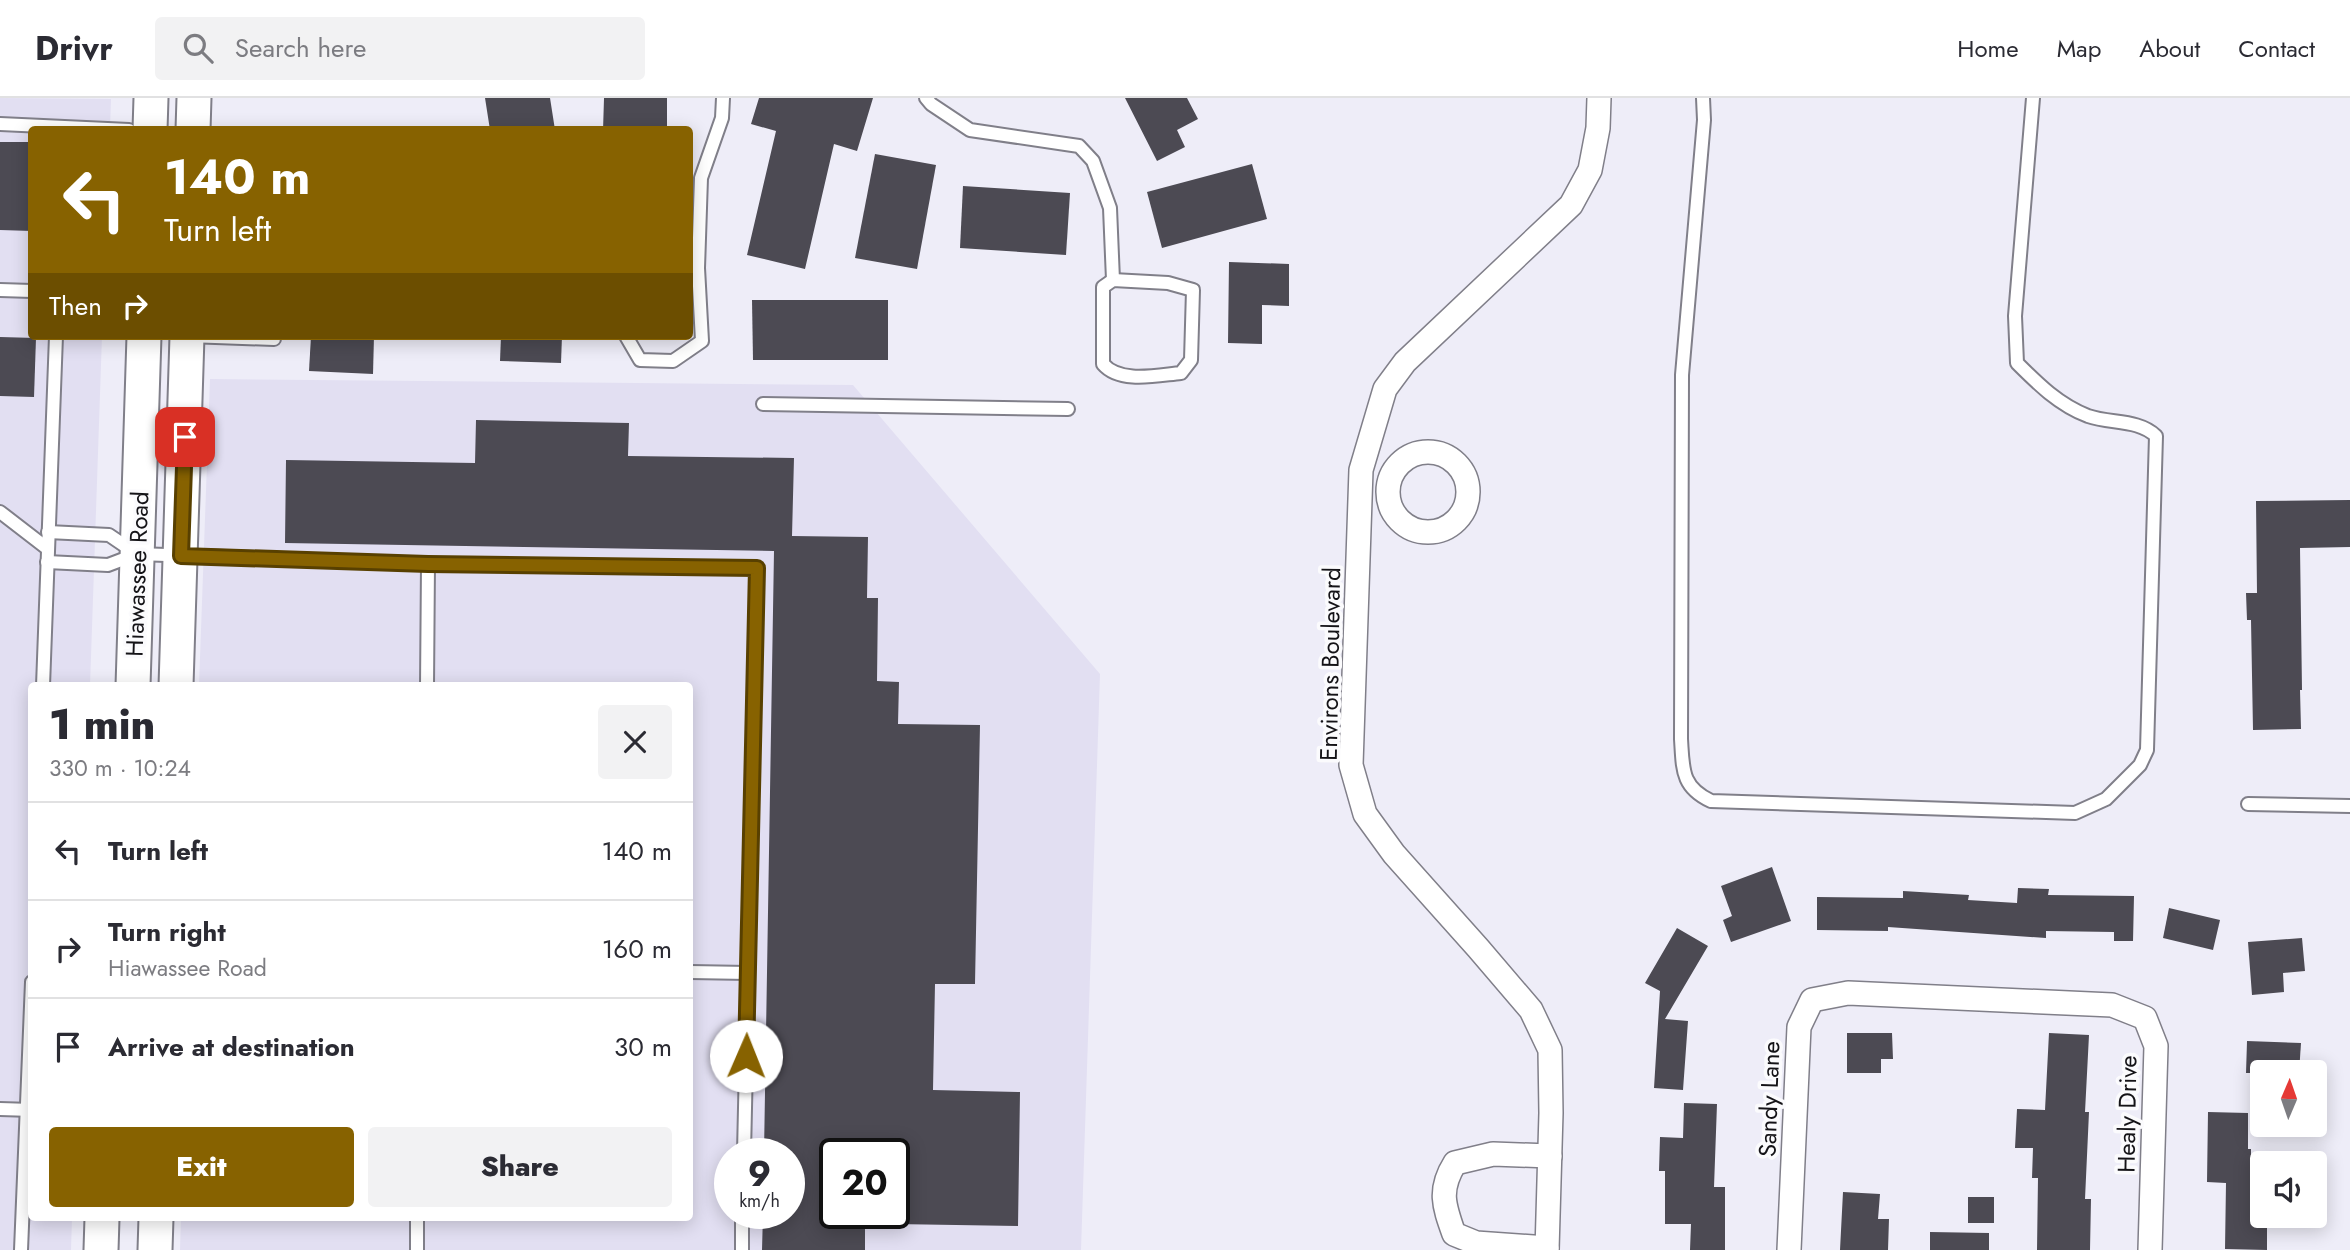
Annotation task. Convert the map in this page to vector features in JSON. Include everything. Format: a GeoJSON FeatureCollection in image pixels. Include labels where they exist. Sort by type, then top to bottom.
{"type":"FeatureCollection","features":[{"type":"Feature","properties":{"kind":"street"},"geometry":{"type":"LineString","coordinates":[[150,126],[151,98]]}},
{"type":"Feature","properties":{"kind":"street"},"geometry":{"type":"LineString","coordinates":[[193,126],[194,98]]}},
{"type":"Feature","properties":{"kind":"street","name":"Environs Boulevard"},"geometry":{"type":"LineString","coordinates":[[1547,1249],[1550,1050],[1531,1010],[1394,854],[1364,814],[1351,765],[1361,470],[1385,389],[1405,362],[1571,205],[1590,170],[1598,128],[1599,98]]}},
{"type":"Feature","properties":{"kind":"street","name":"Hiawassee Road"},"geometry":{"type":"LineString","coordinates":[[133,682],[144,340]]}},
{"type":"Feature","properties":{"kind":"street","name":"Hiawassee Road"},"geometry":{"type":"LineString","coordinates":[[176,682],[187,340]]}},
{"type":"Feature","properties":{"kind":"street"},"geometry":{"type":"LineString","coordinates":[[1360,494],[1387,495]]}},
{"type":"Feature","properties":{"kind":"street","name":"Sandy Lane"},"geometry":{"type":"LineString","coordinates":[[1790,1250],[1798,1027],[1811,1000],[1848,993],[1984,1000]]}},
{"type":"Feature","properties":{"kind":"street","name":"Healy Drive"},"geometry":{"type":"LineString","coordinates":[[1984,1000],[2112,1005],[2145,1018],[2156,1046],[2150,1250]]}},
{"type":"Feature","properties":{"kind":"street"},"geometry":{"type":"LineString","coordinates":[[1547,1249],[1476,1243],[1454,1234],[1443,1202],[1446,1176],[1454,1163],[1493,1154],[1550,1156]]}},
{"type":"Feature","properties":{"kind":"street"},"geometry":{"type":"LineString","coordinates":[[101,1250],[102,1221]]}},
{"type":"Feature","properties":{"kind":"street"},"geometry":{"type":"LineString","coordinates":[[155,1250],[156,1221]]}},
{"type":"Feature","properties":{"kind":"lane"},"geometry":{"type":"LineString","coordinates":[[628,340],[640,360],[673,361],[702,341],[695,205],[701,178],[722,118],[723,98]]}},
{"type":"Feature","properties":{"kind":"lane"},"geometry":{"type":"LineString","coordinates":[[926,98],[970,130],[1079,146],[1093,161],[1110,208],[1113,280]]}},
{"type":"Feature","properties":{"kind":"lane"},"geometry":{"type":"LineString","coordinates":[[1703,98],[1704,120],[1682,374],[1681,739],[1684,775],[1698,794],[1711,801],[2075,813],[2106,799],[2140,765],[2147,750],[2156,436],[2147,427],[2088,415],[2046,392],[2017,363],[2015,316],[2033,98]]}},
{"type":"Feature","properties":{"kind":"lane"},"geometry":{"type":"LineString","coordinates":[[0,124],[32,126]]}},
{"type":"Feature","properties":{"kind":"lane"},"geometry":{"type":"LineString","coordinates":[[1113,280],[1168,282],[1193,290],[1191,360],[1181,373],[1137,377],[1109,371],[1103,364],[1103,288],[1113,280]]}},
{"type":"Feature","properties":{"kind":"lane"},"geometry":{"type":"LineString","coordinates":[[0,290],[28,291]]}},
{"type":"Feature","properties":{"kind":"lane"},"geometry":{"type":"LineString","coordinates":[[43,682],[56,340]]}},
{"type":"Feature","properties":{"kind":"lane"},"geometry":{"type":"LineString","coordinates":[[763,404],[1068,409]]}},
{"type":"Feature","properties":{"kind":"lane"},"geometry":{"type":"LineString","coordinates":[[0,512],[47,556],[108,565],[137,554],[428,564],[757,568],[744,1138]]}},
{"type":"Feature","properties":{"kind":"lane"},"geometry":{"type":"LineString","coordinates":[[48,532],[109,535],[137,554]]}},
{"type":"Feature","properties":{"kind":"lane"},"geometry":{"type":"LineString","coordinates":[[427,682],[428,564]]}},
{"type":"Feature","properties":{"kind":"lane"},"geometry":{"type":"LineString","coordinates":[[2248,803],[2350,806]]}},
{"type":"Feature","properties":{"kind":"lane"},"geometry":{"type":"LineString","coordinates":[[693,972],[748,973]]}},
{"type":"Feature","properties":{"kind":"lane"},"geometry":{"type":"LineString","coordinates":[[0,1109],[28,1110]]}},
{"type":"Feature","properties":{"kind":"lane"},"geometry":{"type":"LineString","coordinates":[[21,1250],[28,1128]]}},
{"type":"Feature","properties":{"kind":"lane"},"geometry":{"type":"LineString","coordinates":[[417,1221],[417,1250]]}},
{"type":"Feature","properties":{"kind":"lane"},"geometry":{"type":"LineString","coordinates":[[742,1250],[743,1229]]}},
{"type":"Feature","properties":{"kind":"shaded area"},"geometry":{"type":"Polygon","coordinates":[[[0,98],[111,99],[110,126],[28,126],[28,340],[102,340],[90,682],[28,682],[28,1221],[72,1221],[71,1250],[0,1250],[0,98]]]}},
{"type":"Feature","properties":{"kind":"shaded area"},"geometry":{"type":"Polygon","coordinates":[[[210,379],[853,385],[1100,674],[1081,1250],[180,1250],[181,1221],[693,1221],[693,682],[199,682],[210,379]]]}},
{"type":"Feature","properties":{"kind":"building"},"geometry":{"type":"Polygon","coordinates":[[[485,98],[550,98],[554,126],[489,126],[485,98]]]}},
{"type":"Feature","properties":{"kind":"building"},"geometry":{"type":"Polygon","coordinates":[[[604,98],[667,98],[667,126],[603,126],[604,98]]]}},
{"type":"Feature","properties":{"kind":"building"},"geometry":{"type":"Polygon","coordinates":[[[759,98],[873,98],[857,151],[834,144],[805,269],[747,255],[776,131],[751,124],[759,98]]]}},
{"type":"Feature","properties":{"kind":"building"},"geometry":{"type":"Polygon","coordinates":[[[1125,98],[1187,98],[1198,119],[1177,130],[1185,147],[1157,161],[1125,98]]]}},
{"type":"Feature","properties":{"kind":"building"},"geometry":{"type":"Polygon","coordinates":[[[0,142],[28,142],[28,231],[0,230],[0,142]]]}},
{"type":"Feature","properties":{"kind":"building"},"geometry":{"type":"Polygon","coordinates":[[[875,154],[936,165],[917,269],[855,258],[875,154]]]}},
{"type":"Feature","properties":{"kind":"building"},"geometry":{"type":"Polygon","coordinates":[[[1252,164],[1267,219],[1162,248],[1147,192],[1252,164]]]}},
{"type":"Feature","properties":{"kind":"building"},"geometry":{"type":"Polygon","coordinates":[[[963,186],[1070,193],[1066,255],[960,248],[963,186]]]}},
{"type":"Feature","properties":{"kind":"building"},"geometry":{"type":"Polygon","coordinates":[[[1229,262],[1289,264],[1289,306],[1262,305],[1262,344],[1228,343],[1229,262]]]}},
{"type":"Feature","properties":{"kind":"building"},"geometry":{"type":"Polygon","coordinates":[[[752,300],[888,300],[888,360],[753,360],[752,300]]]}},
{"type":"Feature","properties":{"kind":"building"},"geometry":{"type":"Polygon","coordinates":[[[0,337],[36,340],[34,397],[0,396],[0,337]]]}},
{"type":"Feature","properties":{"kind":"building"},"geometry":{"type":"Polygon","coordinates":[[[311,340],[374,340],[373,374],[309,371],[311,340]]]}},
{"type":"Feature","properties":{"kind":"building"},"geometry":{"type":"Polygon","coordinates":[[[501,340],[562,340],[561,363],[500,361],[501,340]]]}},
{"type":"Feature","properties":{"kind":"building"},"geometry":{"type":"Polygon","coordinates":[[[476,420],[629,423],[628,456],[794,458],[792,536],[868,537],[867,598],[878,598],[877,681],[899,682],[898,724],[980,725],[975,984],[935,984],[933,1090],[1020,1092],[1018,1226],[910,1224],[910,1138],[819,1138],[819,1229],[865,1229],[865,1250],[762,1250],[763,1229],[805,1229],[805,1138],[764,1138],[774,551],[285,543],[286,460],[475,463],[476,420]]]}},
{"type":"Feature","properties":{"kind":"building"},"geometry":{"type":"Polygon","coordinates":[[[2350,500],[2350,547],[2300,548],[2301,729],[2253,730],[2251,620],[2247,620],[2246,593],[2257,593],[2256,501],[2350,500]]]}},
{"type":"Feature","properties":{"kind":"building"},"geometry":{"type":"Polygon","coordinates":[[[1772,867],[1791,921],[1731,942],[1723,920],[1732,916],[1721,886],[1772,867]]]}},
{"type":"Feature","properties":{"kind":"building"},"geometry":{"type":"Polygon","coordinates":[[[2018,888],[2049,889],[2048,895],[2134,896],[2133,941],[2114,941],[2114,932],[2046,931],[2046,938],[1888,927],[1888,931],[1817,930],[1817,897],[1903,898],[1903,891],[1969,895],[1968,900],[2017,903],[2018,888]]]}},
{"type":"Feature","properties":{"kind":"building"},"geometry":{"type":"Polygon","coordinates":[[[2169,908],[2220,920],[2213,950],[2163,938],[2169,908]]]}},
{"type":"Feature","properties":{"kind":"building"},"geometry":{"type":"Polygon","coordinates":[[[1677,928],[1708,946],[1665,1019],[1688,1021],[1683,1090],[1654,1088],[1660,991],[1645,983],[1677,928]]]}},
{"type":"Feature","properties":{"kind":"building"},"geometry":{"type":"Polygon","coordinates":[[[2302,938],[2305,971],[2283,973],[2284,992],[2252,995],[2248,942],[2302,938]]]}},
{"type":"Feature","properties":{"kind":"building"},"geometry":{"type":"Polygon","coordinates":[[[1847,1033],[1892,1033],[1893,1059],[1881,1059],[1881,1073],[1847,1073],[1847,1033]]]}},
{"type":"Feature","properties":{"kind":"building"},"geometry":{"type":"Polygon","coordinates":[[[2049,1033],[2089,1035],[2085,1112],[2089,1112],[2085,1199],[2091,1199],[2090,1250],[2037,1250],[2038,1178],[2032,1178],[2033,1148],[2015,1148],[2017,1109],[2045,1110],[2049,1033]]]}},
{"type":"Feature","properties":{"kind":"building"},"geometry":{"type":"Polygon","coordinates":[[[2247,1041],[2301,1043],[2300,1060],[2250,1060],[2250,1073],[2246,1073],[2247,1041]]]}},
{"type":"Feature","properties":{"kind":"building"},"geometry":{"type":"Polygon","coordinates":[[[1684,1103],[1717,1104],[1714,1187],[1725,1187],[1725,1250],[1690,1250],[1691,1224],[1665,1224],[1665,1171],[1659,1171],[1660,1137],[1683,1138],[1684,1103]]]}},
{"type":"Feature","properties":{"kind":"building"},"geometry":{"type":"Polygon","coordinates":[[[2208,1112],[2248,1113],[2248,1149],[2251,1149],[2250,1228],[2267,1228],[2267,1250],[2225,1249],[2226,1183],[2207,1182],[2208,1112]]]}},
{"type":"Feature","properties":{"kind":"building"},"geometry":{"type":"Polygon","coordinates":[[[1843,1192],[1880,1194],[1878,1219],[1889,1219],[1888,1250],[1840,1250],[1843,1192]]]}},
{"type":"Feature","properties":{"kind":"building"},"geometry":{"type":"Polygon","coordinates":[[[1968,1197],[1994,1197],[1994,1223],[1968,1223],[1968,1197]]]}},
{"type":"Feature","properties":{"kind":"building"},"geometry":{"type":"Polygon","coordinates":[[[1930,1232],[1989,1233],[1989,1250],[1930,1250],[1930,1232]]]}},
{"type":"Feature","properties":{"kind":"route"},"geometry":{"type":"LineString","coordinates":[[185,437],[181,556],[428,564],[757,568],[746,1056]]}}]}
